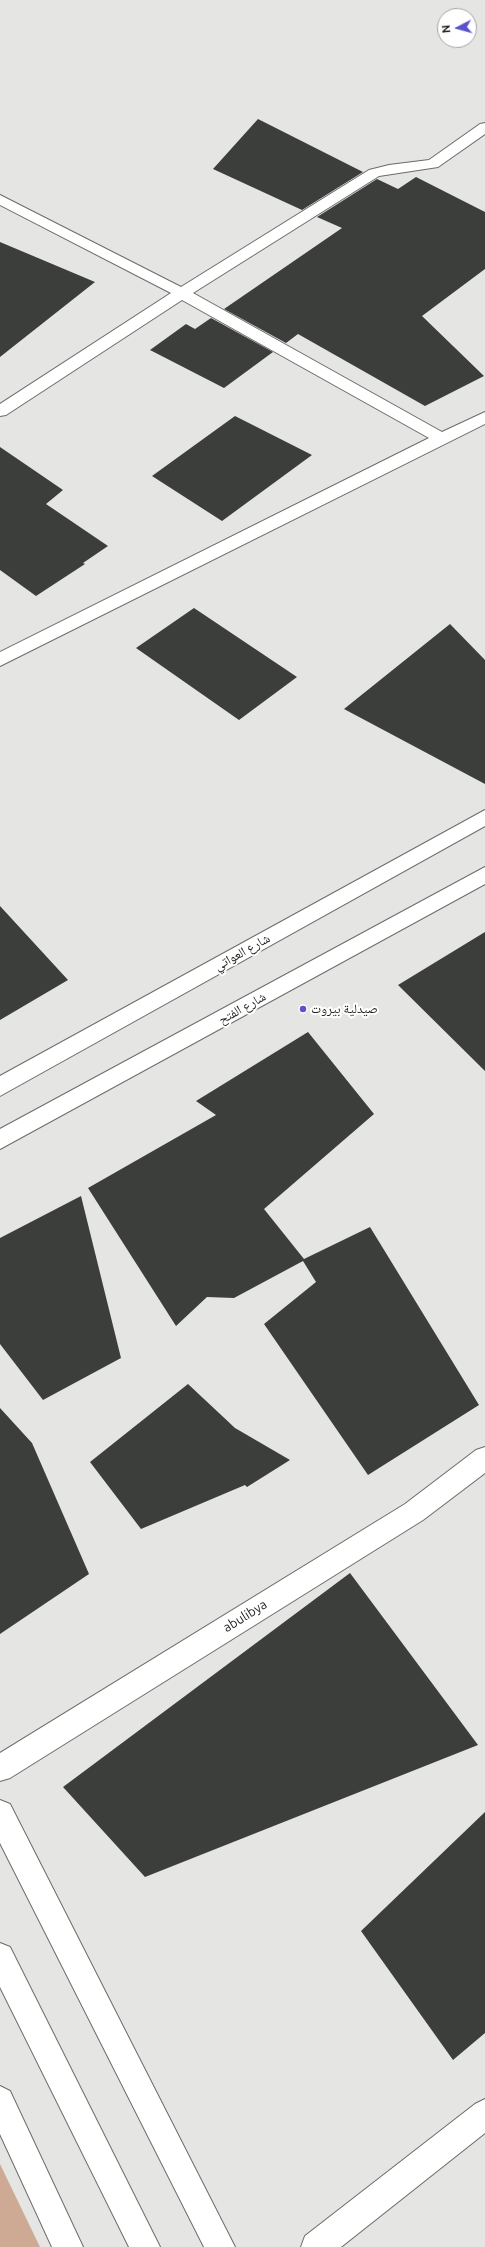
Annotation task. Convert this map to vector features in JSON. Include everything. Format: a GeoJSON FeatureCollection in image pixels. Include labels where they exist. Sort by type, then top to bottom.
{"type":"FeatureCollection","features":[{"type":"Feature","properties":{"kind":"street"},"geometry":{"type":"LineString","coordinates":[[0,411],[182,293],[374,173],[389,169],[433,164],[485,127]]}},
{"type":"Feature","properties":{"kind":"street"},"geometry":{"type":"LineString","coordinates":[[0,199],[182,293],[442,439]]}},
{"type":"Feature","properties":{"kind":"street"},"geometry":{"type":"LineString","coordinates":[[0,660],[485,417]]}},
{"type":"Feature","properties":{"kind":"street","name":"شارع العواتي"},"geometry":{"type":"LineString","coordinates":[[0,1087],[485,817]]}},
{"type":"Feature","properties":{"kind":"street","name":"شارع الفتح"},"geometry":{"type":"LineString","coordinates":[[0,1140],[485,875]]}},
{"type":"Feature","properties":{"kind":"street","name":"abulibya"},"geometry":{"type":"LineString","coordinates":[[0,1768],[414,1512],[485,1458]]}},
{"type":"Feature","properties":{"kind":"street"},"geometry":{"type":"LineString","coordinates":[[2,1824],[220,2247]]}},
{"type":"Feature","properties":{"kind":"street"},"geometry":{"type":"LineString","coordinates":[[0,1957],[145,2247]]}},
{"type":"Feature","properties":{"kind":"street"},"geometry":{"type":"LineString","coordinates":[[0,2101],[68,2247]]}},
{"type":"Feature","properties":{"kind":"street"},"geometry":{"type":"LineString","coordinates":[[316,2247],[485,2114]]}},
{"type":"Feature","properties":{"kind":"shaded area"},"geometry":{"type":"Polygon","coordinates":[[[0,2164],[40,2247],[0,2247],[0,2164]]]}},
{"type":"Feature","properties":{"kind":"building"},"geometry":{"type":"Polygon","coordinates":[[[258,119],[363,172],[302,210],[213,169],[258,119]]]}},
{"type":"Feature","properties":{"kind":"building"},"geometry":{"type":"Polygon","coordinates":[[[416,177],[485,212],[485,269],[422,316],[484,376],[425,406],[298,334],[286,343],[224,309],[342,228],[317,217],[377,179],[398,189],[416,177]]]}},
{"type":"Feature","properties":{"kind":"building"},"geometry":{"type":"Polygon","coordinates":[[[0,242],[95,282],[0,357],[0,242]]]}},
{"type":"Feature","properties":{"kind":"building"},"geometry":{"type":"Polygon","coordinates":[[[211,318],[273,352],[224,388],[150,350],[186,324],[195,329],[211,318]]]}},
{"type":"Feature","properties":{"kind":"building"},"geometry":{"type":"Polygon","coordinates":[[[235,416],[312,455],[222,521],[152,476],[235,416]]]}},
{"type":"Feature","properties":{"kind":"building"},"geometry":{"type":"Polygon","coordinates":[[[0,447],[63,490],[46,504],[108,546],[83,563],[85,564],[36,596],[0,570],[0,447]]]}},
{"type":"Feature","properties":{"kind":"building"},"geometry":{"type":"Polygon","coordinates":[[[194,608],[297,677],[239,720],[136,648],[194,608]]]}},
{"type":"Feature","properties":{"kind":"building"},"geometry":{"type":"Polygon","coordinates":[[[450,624],[485,660],[485,784],[344,709],[450,624]]]}},
{"type":"Feature","properties":{"kind":"building"},"geometry":{"type":"Polygon","coordinates":[[[0,906],[68,980],[0,1020],[0,906]]]}},
{"type":"Feature","properties":{"kind":"building"},"geometry":{"type":"Polygon","coordinates":[[[485,932],[485,1071],[398,985],[485,932]]]}},
{"type":"Feature","properties":{"kind":"building"},"geometry":{"type":"Polygon","coordinates":[[[308,1032],[374,1114],[264,1209],[304,1259],[370,1227],[479,1405],[368,1475],[264,1324],[316,1282],[303,1261],[234,1298],[207,1297],[176,1326],[88,1188],[216,1115],[196,1101],[308,1032]]]}},
{"type":"Feature","properties":{"kind":"building"},"geometry":{"type":"Polygon","coordinates":[[[81,1196],[121,1358],[43,1400],[0,1344],[0,1238],[81,1196]]]}},
{"type":"Feature","properties":{"kind":"building"},"geometry":{"type":"Polygon","coordinates":[[[188,1384],[235,1428],[290,1460],[247,1487],[245,1485],[141,1529],[90,1462],[188,1384]]]}},
{"type":"Feature","properties":{"kind":"building"},"geometry":{"type":"Polygon","coordinates":[[[0,1408],[32,1443],[89,1574],[0,1634],[0,1408]]]}},
{"type":"Feature","properties":{"kind":"building"},"geometry":{"type":"Polygon","coordinates":[[[350,1573],[478,1745],[145,1877],[63,1787],[350,1573]]]}},
{"type":"Feature","properties":{"kind":"building"},"geometry":{"type":"Polygon","coordinates":[[[485,1812],[485,2033],[453,2060],[361,1931],[485,1812]]]}},
{"type":"Feature","properties":{"kind":"place","name":"صيدلية بيروت"},"geometry":{"type":"Point","coordinates":[303,1009]}}]}
